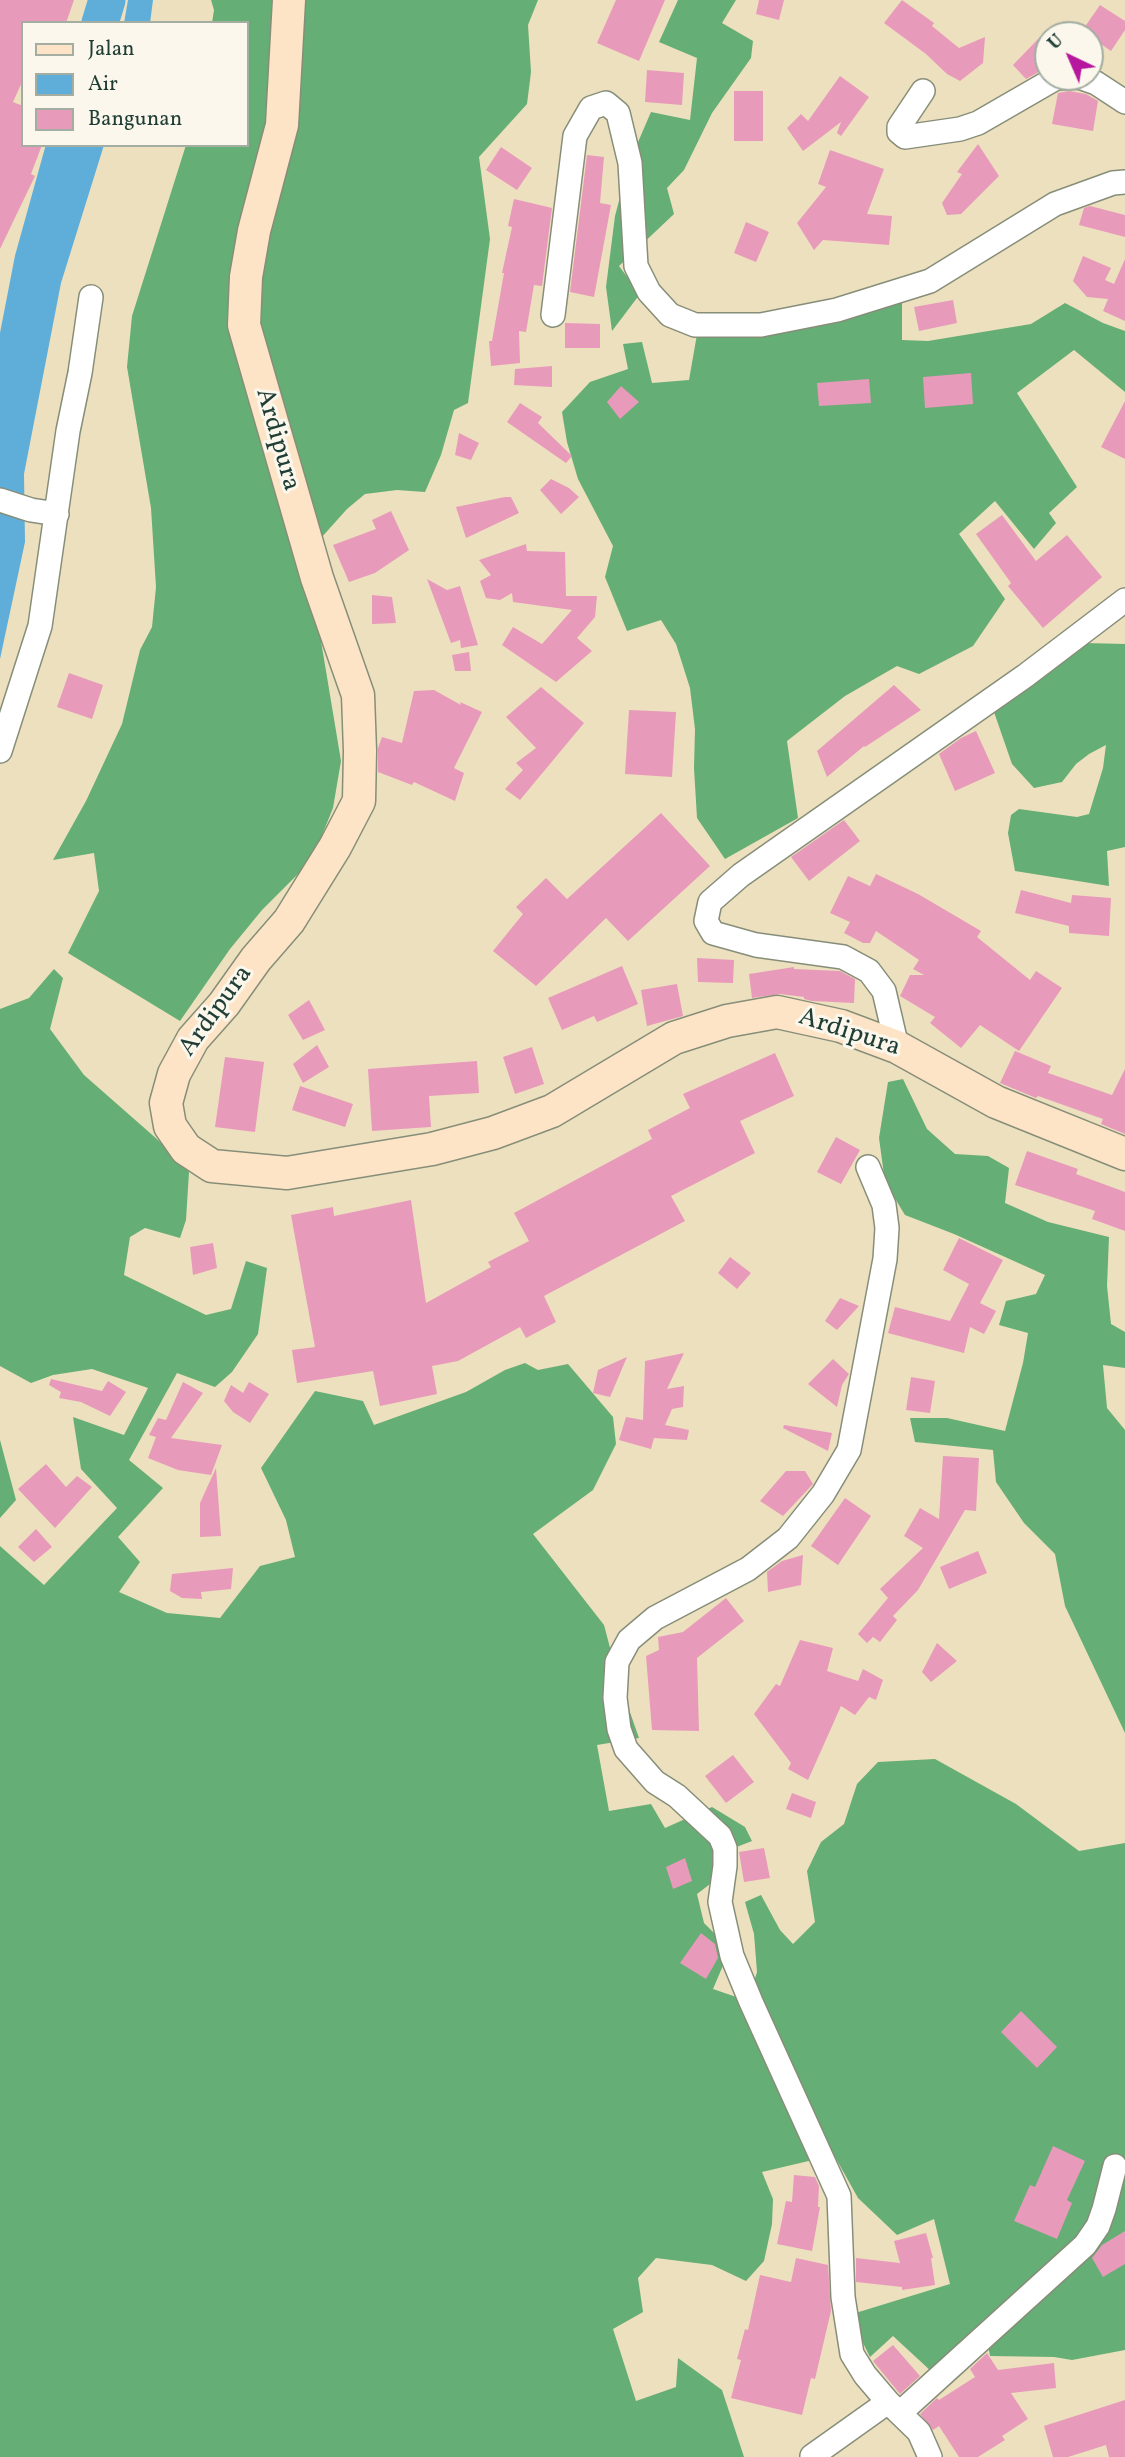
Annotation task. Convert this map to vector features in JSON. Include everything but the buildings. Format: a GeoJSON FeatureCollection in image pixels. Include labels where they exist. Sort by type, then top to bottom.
{"type":"FeatureCollection","features":[{"type":"Feature","properties":{"kind":"street","name":"Ardipura"},"geometry":{"type":"LineString","coordinates":[[289,0],[282,125],[254,231],[246,277],[244,325],[313,565],[358,695],[359,801],[335,847],[289,921],[256,959],[224,1004],[193,1038],[174,1074],[166,1103],[170,1126],[186,1149],[212,1166],[287,1173],[432,1149],[493,1133],[552,1111],[674,1038],[727,1021],[777,1012],[841,1026],[897,1047],[996,1102],[1125,1154]]}},
{"type":"Feature","properties":{"kind":"street"},"geometry":{"type":"LineString","coordinates":[[923,91],[899,127],[898,132],[905,137],[960,129],[978,123],[1056,78],[1079,77],[1096,83],[1125,102]]}},
{"type":"Feature","properties":{"kind":"street"},"geometry":{"type":"LineString","coordinates":[[553,315],[575,136],[591,108],[606,103],[618,113],[630,163],[636,266],[649,292],[670,315],[695,325],[761,325],[836,310],[930,281],[1055,204],[1112,183],[1125,182]]}},
{"type":"Feature","properties":{"kind":"street"},"geometry":{"type":"LineString","coordinates":[[0,751],[40,626],[68,431],[91,297]]}},
{"type":"Feature","properties":{"kind":"street"},"geometry":{"type":"LineString","coordinates":[[0,500],[31,510],[57,514]]}},
{"type":"Feature","properties":{"kind":"street"},"geometry":{"type":"LineString","coordinates":[[897,1047],[884,991],[869,971],[843,957],[756,945],[713,933],[706,921],[710,902],[741,876],[1002,693],[1125,600]]}},
{"type":"Feature","properties":{"kind":"street"},"geometry":{"type":"LineString","coordinates":[[868,1167],[884,1205],[887,1228],[885,1259],[849,1450],[824,1494],[789,1538],[748,1569],[655,1618],[629,1640],[617,1662],[615,1698],[619,1729],[626,1749],[655,1783],[677,1796],[720,1836],[725,1848],[720,1902],[732,1956],[839,2196],[844,2297],[852,2354],[865,2375],[919,2432],[930,2457]]}},
{"type":"Feature","properties":{"kind":"street"},"geometry":{"type":"LineString","coordinates":[[812,2456],[894,2407],[1085,2245],[1098,2226],[1115,2166]]}},
{"type":"Feature","properties":{"kind":"green space"},"geometry":{"type":"Polygon","coordinates":[[[211,0],[538,0],[528,25],[531,72],[527,104],[479,157],[490,239],[468,403],[454,410],[441,455],[425,492],[397,490],[365,494],[347,509],[321,538],[348,624],[320,635],[341,761],[333,808],[312,860],[262,910],[230,949],[180,1021],[68,953],[99,891],[94,853],[53,860],[86,801],[122,724],[140,650],[152,627],[156,587],[151,508],[127,367],[132,316],[185,147],[248,147],[248,21],[212,21],[214,10],[211,0]]]}},
{"type":"Feature","properties":{"kind":"green space"},"geometry":{"type":"Polygon","coordinates":[[[678,0],[736,0],[722,23],[753,41],[751,58],[712,113],[684,170],[667,188],[674,214],[619,266],[640,294],[612,331],[606,287],[615,216],[629,163],[651,112],[690,120],[697,58],[659,42],[678,0]]]}},
{"type":"Feature","properties":{"kind":"green space"},"geometry":{"type":"Polygon","coordinates":[[[902,299],[902,340],[928,341],[1031,324],[1065,303],[1125,331],[1125,392],[1074,350],[1017,393],[1077,487],[1049,513],[1056,523],[1034,549],[995,501],[959,534],[1005,599],[973,646],[919,674],[897,666],[845,696],[787,741],[798,818],[725,859],[697,818],[695,729],[690,688],[676,644],[661,620],[627,631],[605,577],[613,546],[578,479],[567,442],[562,412],[590,382],[628,369],[623,344],[642,342],[652,383],[689,380],[699,323],[902,299]]]}},
{"type":"Feature","properties":{"kind":"green space"},"geometry":{"type":"Polygon","coordinates":[[[1085,643],[1125,644],[1125,847],[1107,851],[1109,886],[1015,871],[1008,833],[1011,815],[1019,809],[1077,817],[1089,814],[1103,768],[1106,745],[1076,764],[1062,782],[1034,788],[1012,764],[994,712],[1008,695],[1085,643]]]}},
{"type":"Feature","properties":{"kind":"green space"},"geometry":{"type":"Polygon","coordinates":[[[54,969],[63,978],[50,1029],[84,1075],[158,1140],[189,1172],[186,1220],[180,1238],[145,1228],[130,1237],[124,1275],[206,1315],[231,1309],[246,1261],[267,1268],[258,1334],[232,1372],[215,1387],[177,1373],[129,1460],[163,1488],[118,1537],[140,1562],[119,1592],[167,1613],[220,1618],[260,1566],[295,1557],[286,1520],[261,1468],[315,1391],[363,1401],[374,1425],[466,1392],[505,1370],[525,1363],[538,1370],[568,1364],[613,1417],[616,1444],[593,1490],[533,1534],[604,1625],[618,1678],[639,1738],[597,1745],[609,1811],[651,1804],[665,1828],[712,1807],[745,1827],[752,1841],[716,1855],[718,1878],[697,1894],[704,1923],[730,1949],[713,1989],[748,2001],[757,1972],[754,1934],[745,1902],[761,1895],[780,1930],[793,1944],[815,1922],[807,1871],[821,1842],[844,1824],[857,1784],[878,1762],[935,1759],[1016,1804],[1079,1851],[1125,1843],[1125,2350],[1072,2360],[1054,2357],[990,2356],[985,2329],[932,2372],[893,2336],[870,2357],[849,2315],[950,2284],[934,2219],[897,2235],[858,2198],[834,2155],[762,2172],[773,2199],[772,2224],[764,2261],[746,2281],[712,2265],[656,2258],[638,2278],[643,2312],[613,2329],[636,2401],[676,2387],[678,2358],[722,2390],[744,2457],[0,2457],[0,1546],[44,1585],[117,1508],[81,1469],[73,1417],[124,1435],[148,1388],[92,1369],[53,1375],[31,1383],[0,1366],[0,1009],[29,998],[54,969]]]}},
{"type":"Feature","properties":{"kind":"green space"},"geometry":{"type":"Polygon","coordinates":[[[903,1079],[927,1129],[955,1154],[988,1156],[1009,1168],[1005,1203],[1048,1222],[1109,1237],[1107,1286],[1111,1324],[1125,1332],[1125,1368],[1103,1365],[1107,1408],[1125,1430],[1125,1733],[1065,1606],[1055,1554],[1024,1523],[996,1482],[993,1450],[915,1442],[910,1418],[947,1418],[1005,1431],[1028,1333],[999,1325],[1006,1301],[1036,1294],[1045,1275],[905,1215],[885,1182],[879,1138],[888,1082],[903,1079]]]}},
{"type":"Feature","properties":{"kind":"green space"},"geometry":{"type":"Polygon","coordinates":[[[0,1440],[16,1500],[0,1518],[0,1440]]]}},
{"type":"Feature","properties":{"kind":"water"},"geometry":{"type":"Polygon","coordinates":[[[128,0],[153,0],[150,21],[124,21],[128,0]]]}},
{"type":"Feature","properties":{"kind":"water"},"geometry":{"type":"Polygon","coordinates":[[[82,147],[103,147],[61,283],[24,474],[25,542],[0,659],[0,505],[3,443],[16,351],[82,147]]]}},
{"type":"Feature","properties":{"kind":"waterway"},"geometry":{"type":"LineString","coordinates":[[101,21],[107,0]]}},
{"type":"Feature","properties":{"kind":"waterway"},"geometry":{"type":"LineString","coordinates":[[0,483],[14,358],[33,260],[64,147]]}}]}
